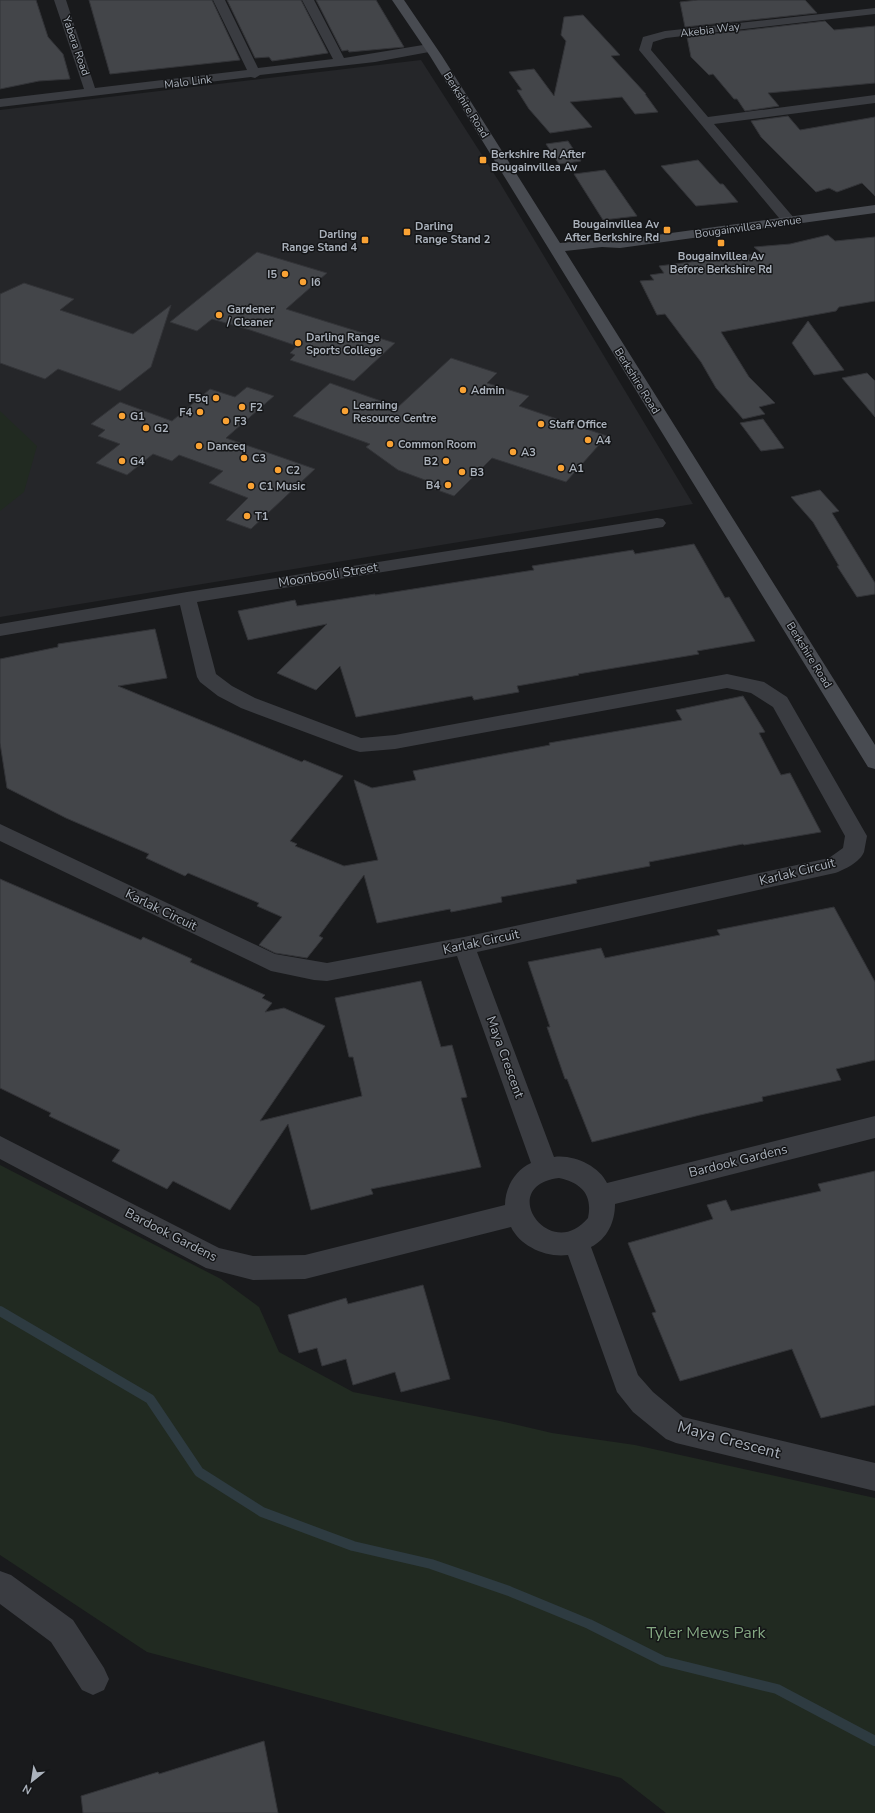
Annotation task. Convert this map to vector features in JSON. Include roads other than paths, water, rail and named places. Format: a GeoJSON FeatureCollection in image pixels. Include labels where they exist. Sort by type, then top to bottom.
{"type":"FeatureCollection","features":[{"type":"Feature","properties":{"kind":"main road","name":"Berkshire Road"},"geometry":{"type":"LineString","coordinates":[[398,0],[872,750]]}},
{"type":"Feature","properties":{"kind":"main road","name":"Bougainvillea Avenue"},"geometry":{"type":"LineString","coordinates":[[558,252],[607,250],[620,244],[875,209]]}},
{"type":"Feature","properties":{"kind":"street","name":"Yabera Road"},"geometry":{"type":"LineString","coordinates":[[60,0],[91,93]]}},
{"type":"Feature","properties":{"kind":"street"},"geometry":{"type":"LineString","coordinates":[[219,0],[255,74]]}},
{"type":"Feature","properties":{"kind":"street"},"geometry":{"type":"LineString","coordinates":[[308,0],[340,62]]}},
{"type":"Feature","properties":{"kind":"street","name":"Akebia Way"},"geometry":{"type":"LineString","coordinates":[[789,221],[645,50],[647,40],[665,35],[875,10]]}},
{"type":"Feature","properties":{"kind":"street","name":"Malo Link"},"geometry":{"type":"LineString","coordinates":[[0,103],[432,52]]}},
{"type":"Feature","properties":{"kind":"street"},"geometry":{"type":"LineString","coordinates":[[704,121],[875,99]]}},
{"type":"Feature","properties":{"kind":"street","name":"Moonbooli Street"},"geometry":{"type":"LineString","coordinates":[[0,630],[187,598],[657,523]]}},
{"type":"Feature","properties":{"kind":"street","name":"Karlak Circuit"},"geometry":{"type":"LineString","coordinates":[[0,832],[271,962],[314,972],[327,972],[464,946],[835,865],[853,852],[856,836],[780,702],[757,687],[727,681],[395,742],[360,745],[248,703],[225,691],[207,677],[187,598]]}},
{"type":"Feature","properties":{"kind":"street","name":"Maya Crescent"},"geometry":{"type":"LineString","coordinates":[[464,946],[546,1169]]}},
{"type":"Feature","properties":{"kind":"street","name":"Bardook Gardens"},"geometry":{"type":"LineString","coordinates":[[600,1196],[875,1127]]}},
{"type":"Feature","properties":{"kind":"street","name":"Bardook Gardens"},"geometry":{"type":"LineString","coordinates":[[0,1147],[215,1259],[253,1268],[305,1267],[503,1218],[518,1212]]}},
{"type":"Feature","properties":{"kind":"street"},"geometry":{"type":"LineString","coordinates":[[559,1167],[572,1170],[584,1176],[594,1184],[600,1196],[603,1207],[601,1219],[596,1229],[587,1237],[576,1242],[561,1244],[546,1241],[533,1234],[523,1224],[518,1212],[517,1201],[520,1190],[526,1181],[535,1173],[546,1169],[559,1167]]}},
{"type":"Feature","properties":{"kind":"street","name":"Maya Crescent"},"geometry":{"type":"LineString","coordinates":[[576,1242],[628,1383],[643,1402],[676,1429],[875,1477]]}},
{"type":"Feature","properties":{"kind":"street"},"geometry":{"type":"LineString","coordinates":[[0,1586],[62,1631],[93,1679]]}},
{"type":"Feature","properties":{"kind":"waterway"},"geometry":{"type":"LineString","coordinates":[[0,1311],[150,1399],[199,1472],[262,1512],[353,1546],[431,1564],[509,1591],[589,1624],[663,1661],[777,1689],[875,1741]]}},
{"type":"Feature","properties":{"kind":"place","name":"Berkshire Rd After Bougainvillea Av"},"geometry":{"type":"Point","coordinates":[483,160]}},
{"type":"Feature","properties":{"kind":"place","name":"Bougainvillea Av After Berkshire Rd"},"geometry":{"type":"Point","coordinates":[667,230]}},
{"type":"Feature","properties":{"kind":"place","name":"Darling Range Stand 2"},"geometry":{"type":"Point","coordinates":[407,232]}},
{"type":"Feature","properties":{"kind":"place","name":"Darling Range Stand 4"},"geometry":{"type":"Point","coordinates":[365,240]}},
{"type":"Feature","properties":{"kind":"place","name":"Bougainvillea Av Before Berkshire Rd"},"geometry":{"type":"Point","coordinates":[721,243]}},
{"type":"Feature","properties":{"kind":"place","name":"I5"},"geometry":{"type":"Point","coordinates":[285,274]}},
{"type":"Feature","properties":{"kind":"place","name":"I6"},"geometry":{"type":"Point","coordinates":[303,282]}},
{"type":"Feature","properties":{"kind":"place","name":"Gardener / Cleaner"},"geometry":{"type":"Point","coordinates":[219,315]}},
{"type":"Feature","properties":{"kind":"place","name":"Darling Range Sports College"},"geometry":{"type":"Point","coordinates":[298,343]}},
{"type":"Feature","properties":{"kind":"place","name":"Admin"},"geometry":{"type":"Point","coordinates":[463,390]}},
{"type":"Feature","properties":{"kind":"place","name":"F5q"},"geometry":{"type":"Point","coordinates":[216,398]}},
{"type":"Feature","properties":{"kind":"place","name":"F2"},"geometry":{"type":"Point","coordinates":[242,407]}},
{"type":"Feature","properties":{"kind":"place","name":"Learning Resource Centre"},"geometry":{"type":"Point","coordinates":[345,411]}},
{"type":"Feature","properties":{"kind":"place","name":"F4"},"geometry":{"type":"Point","coordinates":[200,412]}},
{"type":"Feature","properties":{"kind":"place","name":"G1"},"geometry":{"type":"Point","coordinates":[122,416]}},
{"type":"Feature","properties":{"kind":"place","name":"F3"},"geometry":{"type":"Point","coordinates":[226,421]}},
{"type":"Feature","properties":{"kind":"place","name":"Staff Office"},"geometry":{"type":"Point","coordinates":[541,424]}},
{"type":"Feature","properties":{"kind":"place","name":"G2"},"geometry":{"type":"Point","coordinates":[146,428]}},
{"type":"Feature","properties":{"kind":"place","name":"A4"},"geometry":{"type":"Point","coordinates":[588,440]}},
{"type":"Feature","properties":{"kind":"place","name":"Common Room"},"geometry":{"type":"Point","coordinates":[390,444]}},
{"type":"Feature","properties":{"kind":"place","name":"Danceq"},"geometry":{"type":"Point","coordinates":[199,446]}},
{"type":"Feature","properties":{"kind":"place","name":"A3"},"geometry":{"type":"Point","coordinates":[513,452]}},
{"type":"Feature","properties":{"kind":"place","name":"C3"},"geometry":{"type":"Point","coordinates":[244,458]}},
{"type":"Feature","properties":{"kind":"place","name":"G4"},"geometry":{"type":"Point","coordinates":[122,461]}},
{"type":"Feature","properties":{"kind":"place","name":"B2"},"geometry":{"type":"Point","coordinates":[446,461]}},
{"type":"Feature","properties":{"kind":"place","name":"A1"},"geometry":{"type":"Point","coordinates":[561,468]}},
{"type":"Feature","properties":{"kind":"place","name":"C2"},"geometry":{"type":"Point","coordinates":[278,470]}},
{"type":"Feature","properties":{"kind":"place","name":"B3"},"geometry":{"type":"Point","coordinates":[462,472]}},
{"type":"Feature","properties":{"kind":"place","name":"B4"},"geometry":{"type":"Point","coordinates":[448,485]}},
{"type":"Feature","properties":{"kind":"place","name":"C1 Music"},"geometry":{"type":"Point","coordinates":[251,486]}},
{"type":"Feature","properties":{"kind":"place","name":"T1"},"geometry":{"type":"Point","coordinates":[247,516]}},
{"type":"Feature","properties":{"kind":"park label","name":"Tyler Mews Park"},"geometry":{"type":"Point","coordinates":[706,1633]}}]}
